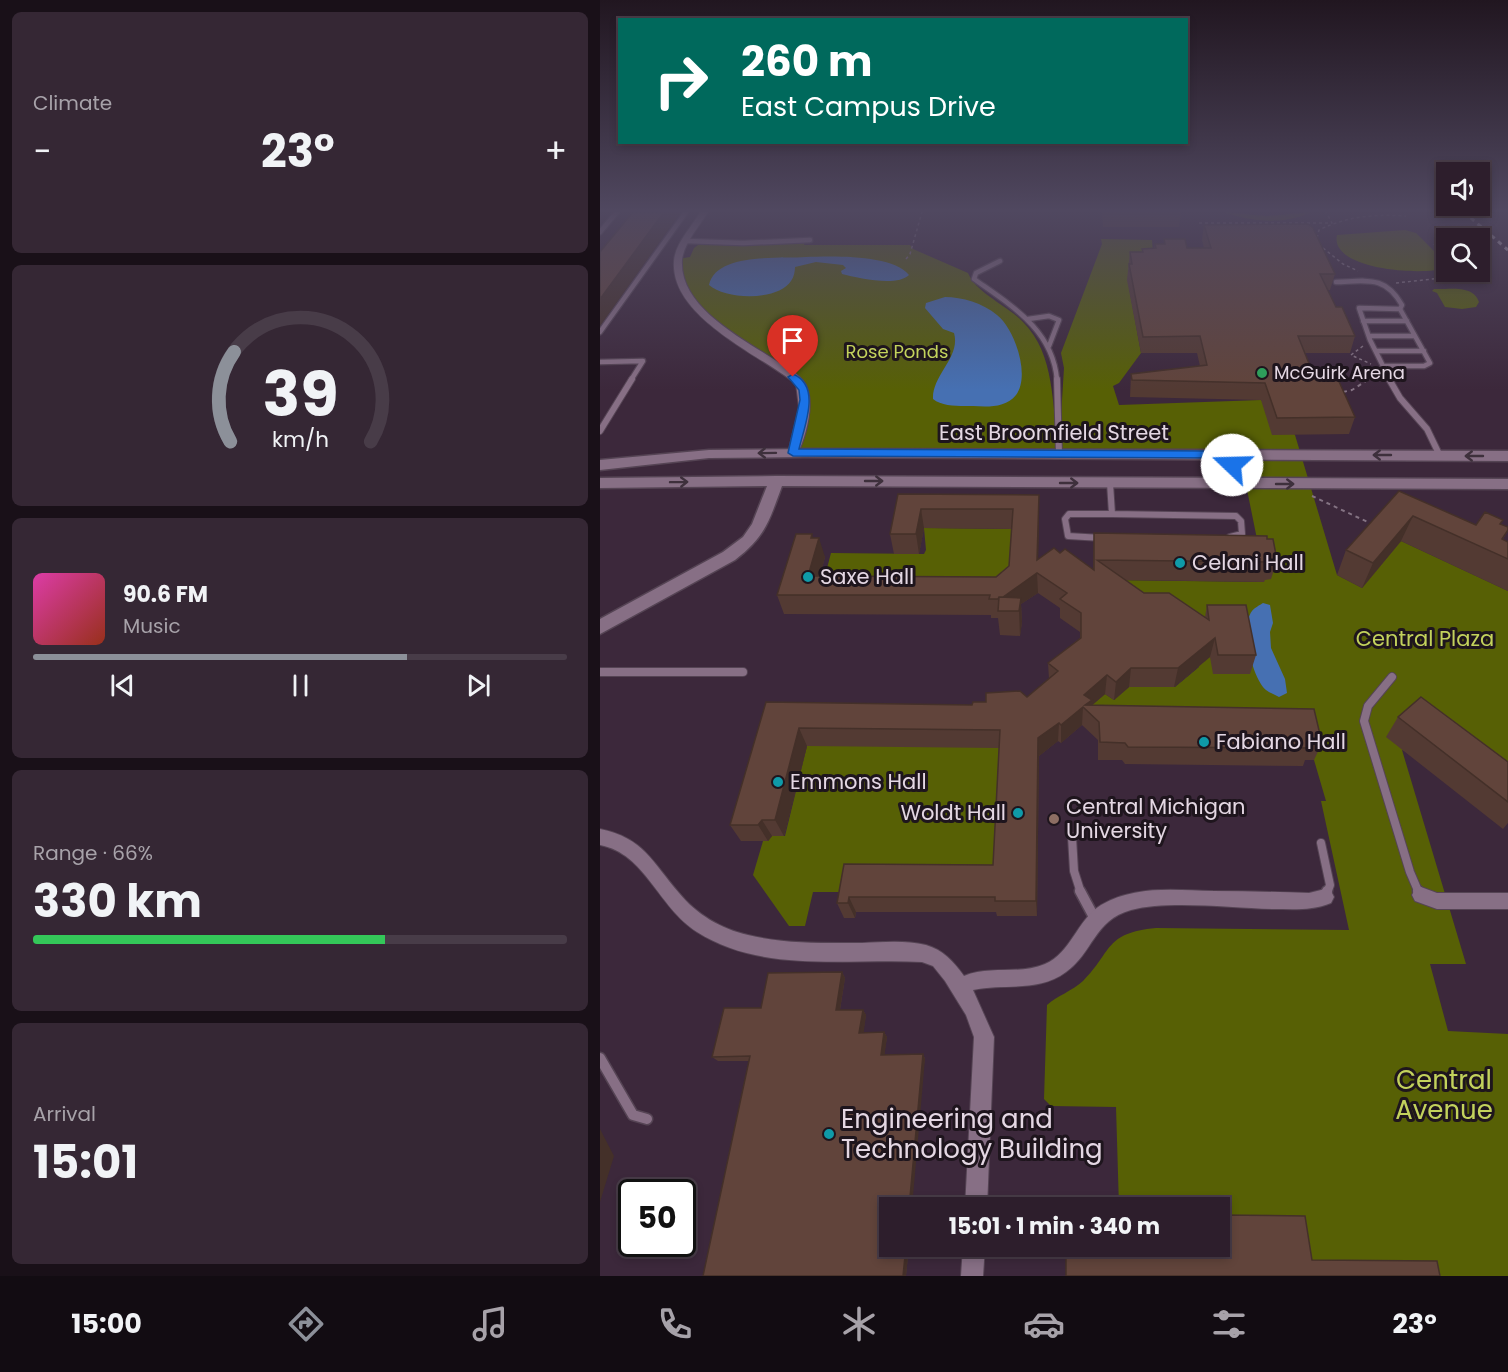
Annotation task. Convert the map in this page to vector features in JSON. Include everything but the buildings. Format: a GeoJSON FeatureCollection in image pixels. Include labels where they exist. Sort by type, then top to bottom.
{"type":"FeatureCollection","features":[{"type":"Feature","properties":{"kind":"main road","name":"East Broomfield Street"},"geometry":{"type":"LineString","coordinates":[[600,465],[709,454],[793,453],[1508,456]]}},
{"type":"Feature","properties":{"kind":"main road"},"geometry":{"type":"LineString","coordinates":[[1203,483],[1230,472],[1230,461],[1217,454]]}},
{"type":"Feature","properties":{"kind":"main road"},"geometry":{"type":"LineString","coordinates":[[1332,484],[1319,477],[1316,466],[1324,459],[1350,455]]}},
{"type":"Feature","properties":{"kind":"main road"},"geometry":{"type":"LineString","coordinates":[[637,482],[634,476],[637,467],[660,459]]}},
{"type":"Feature","properties":{"kind":"main road"},"geometry":{"type":"LineString","coordinates":[[600,483],[776,481],[1508,484]]}},
{"type":"Feature","properties":{"kind":"main road"},"geometry":{"type":"LineString","coordinates":[[600,627],[729,556],[749,541],[760,525],[776,481]]}},
{"type":"Feature","properties":{"kind":"street"},"geometry":{"type":"LineString","coordinates":[[678,272],[688,298],[702,314],[793,377],[804,390],[804,409],[793,453]]}},
{"type":"Feature","properties":{"kind":"street"},"geometry":{"type":"LineString","coordinates":[[600,837],[618,839],[633,848],[678,905],[696,921],[720,935],[745,945],[781,950],[922,953],[940,961],[959,987],[982,1029],[985,1042],[977,1197]]}},
{"type":"Feature","properties":{"kind":"street"},"geometry":{"type":"LineString","coordinates":[[1421,895],[1437,901],[1508,901]]}},
{"type":"Feature","properties":{"kind":"street"},"geometry":{"type":"LineString","coordinates":[[959,987],[975,979],[1025,978],[1054,970],[1068,959],[1096,920],[1121,905],[1148,899],[1309,901],[1325,897]]}},
{"type":"Feature","properties":{"kind":"street"},"geometry":{"type":"LineString","coordinates":[[972,1276],[973,1257]]}},
{"type":"Feature","properties":{"kind":"lane"},"geometry":{"type":"LineString","coordinates":[[600,332],[643,272]]}},
{"type":"Feature","properties":{"kind":"lane"},"geometry":{"type":"LineString","coordinates":[[979,272],[974,279],[1028,319],[1049,346],[1056,370],[1059,454]]}},
{"type":"Feature","properties":{"kind":"lane"},"geometry":{"type":"LineString","coordinates":[[1336,282],[1386,285],[1393,290],[1402,305],[1400,309],[1424,351],[1429,365],[1384,366]]}},
{"type":"Feature","properties":{"kind":"lane"},"geometry":{"type":"LineString","coordinates":[[1400,309],[1359,308],[1369,336],[1402,401],[1425,425],[1440,456]]}},
{"type":"Feature","properties":{"kind":"lane"},"geometry":{"type":"LineString","coordinates":[[1028,319],[1049,316],[1059,320],[1049,346]]}},
{"type":"Feature","properties":{"kind":"lane"},"geometry":{"type":"LineString","coordinates":[[1363,321],[1407,321]]}},
{"type":"Feature","properties":{"kind":"lane"},"geometry":{"type":"LineString","coordinates":[[1369,336],[1415,336]]}},
{"type":"Feature","properties":{"kind":"lane"},"geometry":{"type":"LineString","coordinates":[[1377,351],[1424,351]]}},
{"type":"Feature","properties":{"kind":"lane"},"geometry":{"type":"LineString","coordinates":[[600,362],[643,361],[600,431]]}},
{"type":"Feature","properties":{"kind":"lane"},"geometry":{"type":"LineString","coordinates":[[1110,483],[1112,514]]}},
{"type":"Feature","properties":{"kind":"lane"},"geometry":{"type":"LineString","coordinates":[[1107,538],[1068,536],[1065,519],[1069,514],[1112,514],[1229,515],[1239,519],[1242,534],[1221,537]]}},
{"type":"Feature","properties":{"kind":"lane"},"geometry":{"type":"LineString","coordinates":[[600,672],[742,672]]}},
{"type":"Feature","properties":{"kind":"lane"},"geometry":{"type":"LineString","coordinates":[[1392,677],[1368,706],[1364,721],[1412,878],[1421,895]]}},
{"type":"Feature","properties":{"kind":"lane"},"geometry":{"type":"LineString","coordinates":[[1072,837],[1075,880],[1082,898],[1096,920]]}},
{"type":"Feature","properties":{"kind":"lane"},"geometry":{"type":"LineString","coordinates":[[1321,843],[1330,885],[1325,897]]}},
{"type":"Feature","properties":{"kind":"lane"},"geometry":{"type":"LineString","coordinates":[[600,1058],[633,1115],[647,1119]]}},
{"type":"Feature","properties":{"kind":"path"},"geometry":{"type":"LineString","coordinates":[[1386,285],[1436,279]]}},
{"type":"Feature","properties":{"kind":"path"},"geometry":{"type":"LineString","coordinates":[[1366,345],[1351,355],[1376,367]]}},
{"type":"Feature","properties":{"kind":"path"},"geometry":{"type":"LineString","coordinates":[[1339,392],[1349,392],[1372,376],[1381,377]]}},
{"type":"Feature","properties":{"kind":"path"},"geometry":{"type":"LineString","coordinates":[[1310,495],[1374,526]]}},
{"type":"Feature","properties":{"kind":"green space"},"geometry":{"type":"Polygon","coordinates":[[[681,272],[968,273],[978,287],[1023,322],[1034,335],[1047,365],[1059,448],[1064,368],[1061,353],[1092,272],[1146,272],[1129,288],[1141,353],[1119,383],[1113,386],[1119,405],[1261,400],[1295,435],[1337,575],[1362,588],[1401,541],[1508,591],[1508,774],[1402,750],[1466,964],[1430,964],[1448,1031],[1508,1034],[1508,1276],[1417,1276],[1297,1262],[1230,1226],[1230,1197],[1119,1197],[1116,1107],[1051,1106],[1044,1099],[1047,1005],[1083,981],[1111,945],[1127,934],[1156,928],[1349,930],[1321,801],[1326,801],[1314,760],[1083,713],[1105,694],[1114,700],[1129,687],[1175,687],[1199,667],[1199,654],[1210,654],[1250,674],[1203,624],[1104,580],[1263,582],[1259,549],[1240,455],[793,453],[804,390],[713,321],[688,298],[681,272]]]}},
{"type":"Feature","properties":{"kind":"green space"},"geometry":{"type":"Polygon","coordinates":[[[1434,289],[1466,290],[1476,296],[1479,302],[1476,307],[1462,309],[1445,307],[1437,293],[1432,291],[1434,289]]]}},
{"type":"Feature","properties":{"kind":"green space"},"geometry":{"type":"Polygon","coordinates":[[[924,528],[1014,529],[1011,586],[820,595],[831,553],[924,554],[926,550],[924,528]]]}},
{"type":"Feature","properties":{"kind":"green space"},"geometry":{"type":"Polygon","coordinates":[[[807,746],[1001,746],[995,880],[849,892],[813,892],[805,926],[789,926],[753,875],[763,841],[768,841],[772,836],[785,836],[807,746]]]}},
{"type":"Feature","properties":{"kind":"water"},"geometry":{"type":"Polygon","coordinates":[[[717,272],[794,272],[792,279],[784,288],[764,295],[751,296],[727,294],[717,290],[709,285],[717,272]]]}},
{"type":"Feature","properties":{"kind":"water"},"geometry":{"type":"Polygon","coordinates":[[[841,272],[905,272],[909,275],[903,279],[887,281],[842,274],[841,272]]]}},
{"type":"Feature","properties":{"kind":"water"},"geometry":{"type":"Polygon","coordinates":[[[945,297],[958,298],[985,307],[997,315],[1009,330],[1018,352],[1022,376],[1020,386],[1012,399],[990,406],[957,406],[947,405],[933,399],[937,382],[954,350],[955,342],[954,333],[943,329],[925,308],[926,303],[945,297]]]}},
{"type":"Feature","properties":{"kind":"water"},"geometry":{"type":"Polygon","coordinates":[[[1263,603],[1270,605],[1273,623],[1270,632],[1271,648],[1285,679],[1287,693],[1279,697],[1266,690],[1261,684],[1249,652],[1247,628],[1249,618],[1253,610],[1263,603]]]}},
{"type":"Feature","properties":{"kind":"place","name":"McGuirk Arena"},"geometry":{"type":"Point","coordinates":[1262,373]}},
{"type":"Feature","properties":{"kind":"place","name":"Celani Hall"},"geometry":{"type":"Point","coordinates":[1180,563]}},
{"type":"Feature","properties":{"kind":"place","name":"Saxe Hall"},"geometry":{"type":"Point","coordinates":[808,577]}},
{"type":"Feature","properties":{"kind":"place","name":"Fabiano Hall"},"geometry":{"type":"Point","coordinates":[1204,742]}},
{"type":"Feature","properties":{"kind":"place","name":"Emmons Hall"},"geometry":{"type":"Point","coordinates":[778,782]}},
{"type":"Feature","properties":{"kind":"place","name":"Woldt Hall"},"geometry":{"type":"Point","coordinates":[1018,813]}},
{"type":"Feature","properties":{"kind":"place","name":"Central Michigan University"},"geometry":{"type":"Point","coordinates":[1054,819]}},
{"type":"Feature","properties":{"kind":"place","name":"Engineering and Technology Building"},"geometry":{"type":"Point","coordinates":[829,1134]}},
{"type":"Feature","properties":{"kind":"route"},"geometry":{"type":"LineString","coordinates":[[793,377],[804,390],[805,400],[793,453],[1217,454],[1228,459],[1232,465]]}},
{"type":"Feature","properties":{"kind":"park label","name":"Rose Ponds"},"geometry":{"type":"Point","coordinates":[897,352]}},
{"type":"Feature","properties":{"kind":"park label","name":"Central Plaza"},"geometry":{"type":"Point","coordinates":[1425,639]}},
{"type":"Feature","properties":{"kind":"park label","name":"Central Avenue"},"geometry":{"type":"Point","coordinates":[1444,1095]}}]}
